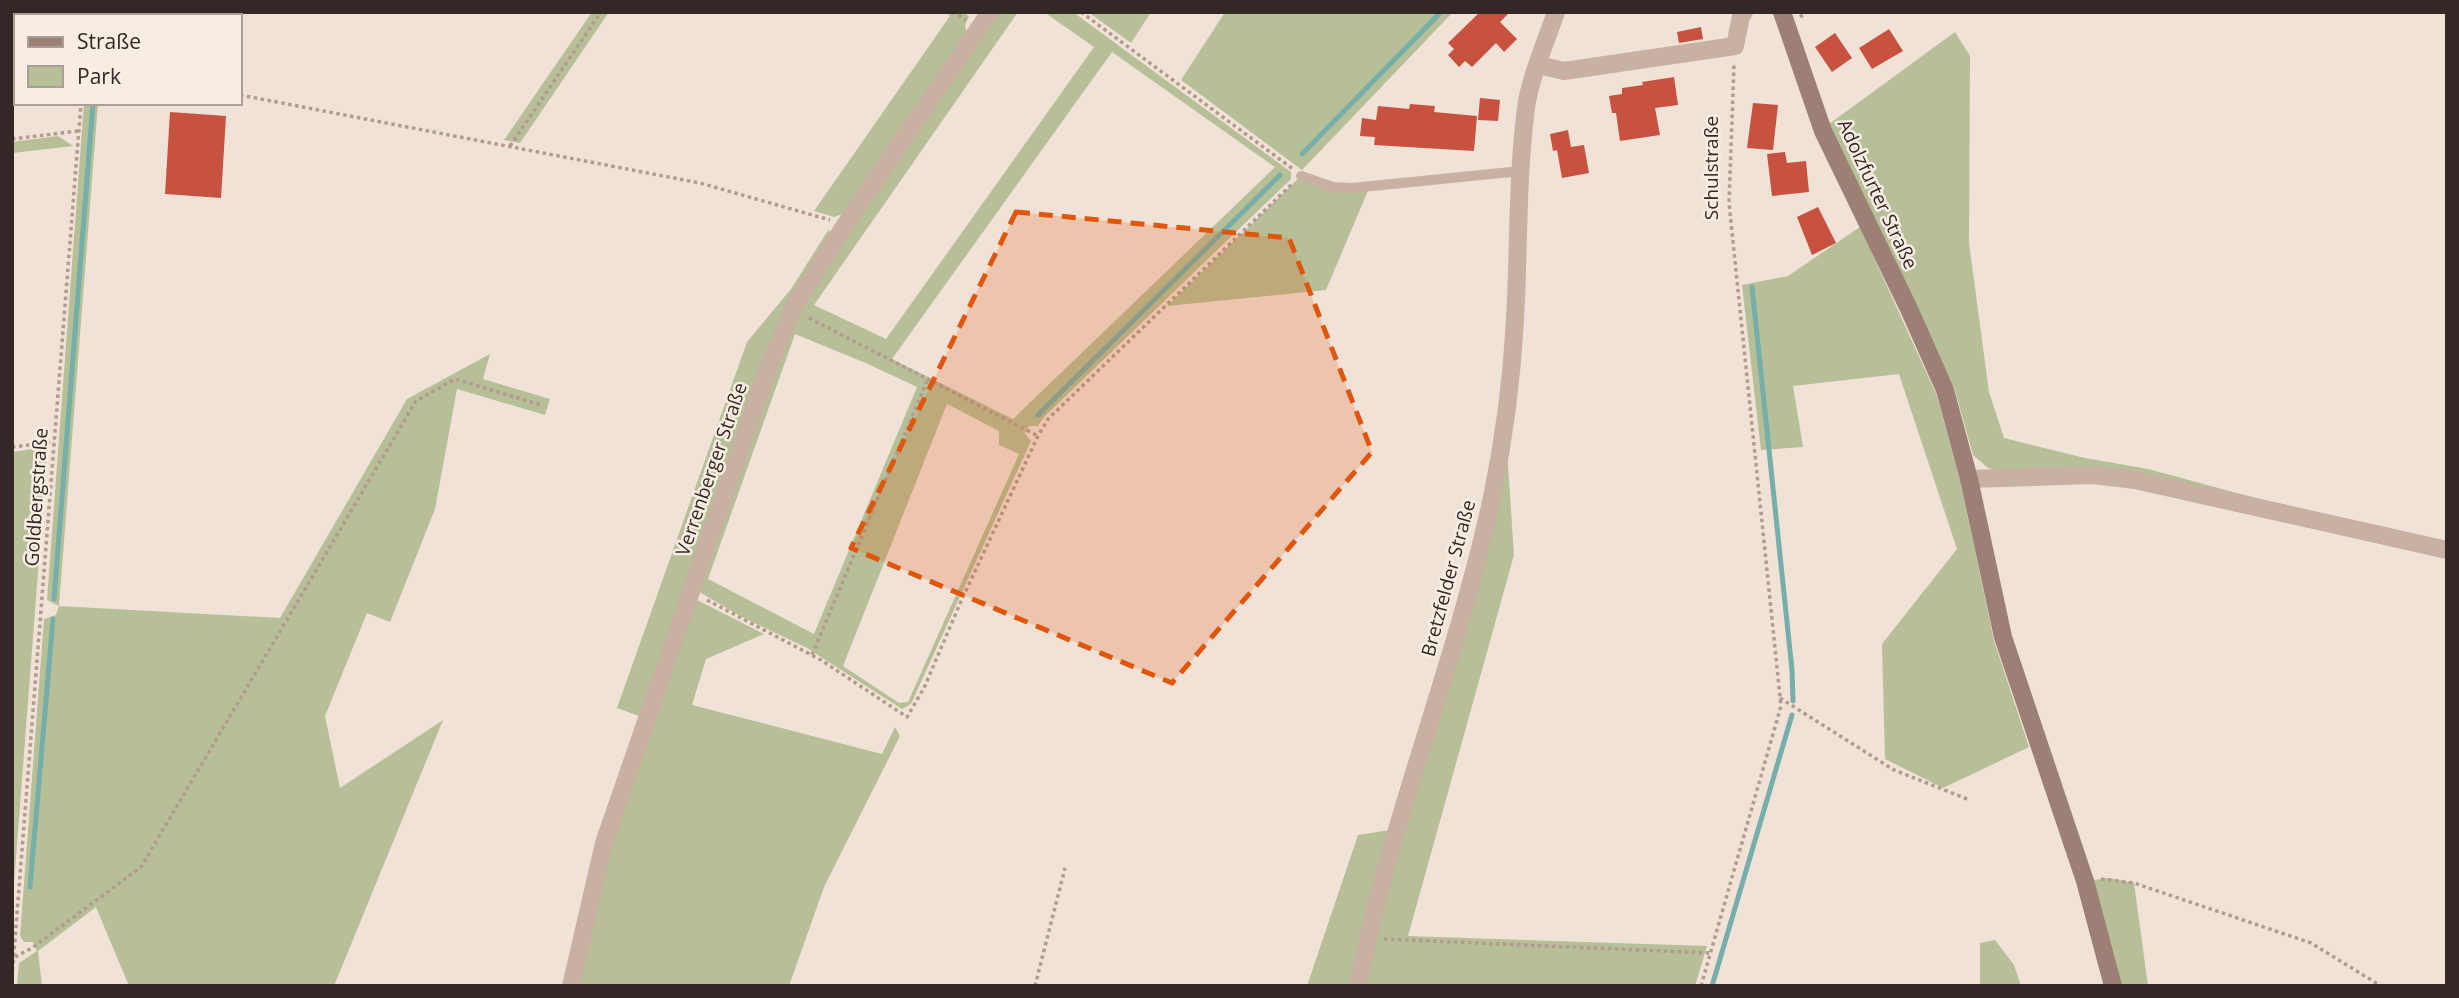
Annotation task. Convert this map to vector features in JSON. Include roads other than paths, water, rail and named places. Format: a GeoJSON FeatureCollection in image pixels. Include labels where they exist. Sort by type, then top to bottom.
{"type":"FeatureCollection","features":[{"type":"Feature","properties":{"kind":"main road","name":"Adolzfurter Straße"},"geometry":{"type":"LineString","coordinates":[[1782,12],[1823,131],[1945,390],[1969,479],[2003,637],[2085,881],[2113,986]]}},
{"type":"Feature","properties":{"kind":"street","name":"Verrenberger Straße"},"geometry":{"type":"LineString","coordinates":[[572,986],[604,843],[770,362],[795,305],[845,225],[990,12]]}},
{"type":"Feature","properties":{"kind":"street","name":"Bretzfelder Straße"},"geometry":{"type":"LineString","coordinates":[[1358,986],[1367,938],[1474,572],[1492,497],[1505,420],[1515,321],[1526,105],[1556,12]]}},
{"type":"Feature","properties":{"kind":"street"},"geometry":{"type":"LineString","coordinates":[[1539,65],[1564,71],[1735,46],[1744,12]]}},
{"type":"Feature","properties":{"kind":"street"},"geometry":{"type":"LineString","coordinates":[[1969,479],[2093,475],[2135,480],[2447,550]]}},
{"type":"Feature","properties":{"kind":"lane"},"geometry":{"type":"LineString","coordinates":[[1301,176],[1333,187],[1352,188],[1521,171]]}},
{"type":"Feature","properties":{"kind":"waterway"},"geometry":{"type":"LineString","coordinates":[[1302,154],[1441,12]]}},
{"type":"Feature","properties":{"kind":"waterway"},"geometry":{"type":"LineString","coordinates":[[54,599],[93,105]]}},
{"type":"Feature","properties":{"kind":"waterway"},"geometry":{"type":"LineString","coordinates":[[1038,415],[1280,175]]}},
{"type":"Feature","properties":{"kind":"waterway"},"geometry":{"type":"LineString","coordinates":[[1752,287],[1793,701]]}},
{"type":"Feature","properties":{"kind":"waterway"},"geometry":{"type":"LineString","coordinates":[[30,887],[53,619]]}},
{"type":"Feature","properties":{"kind":"waterway"},"geometry":{"type":"LineString","coordinates":[[1712,986],[1792,715]]}}]}
